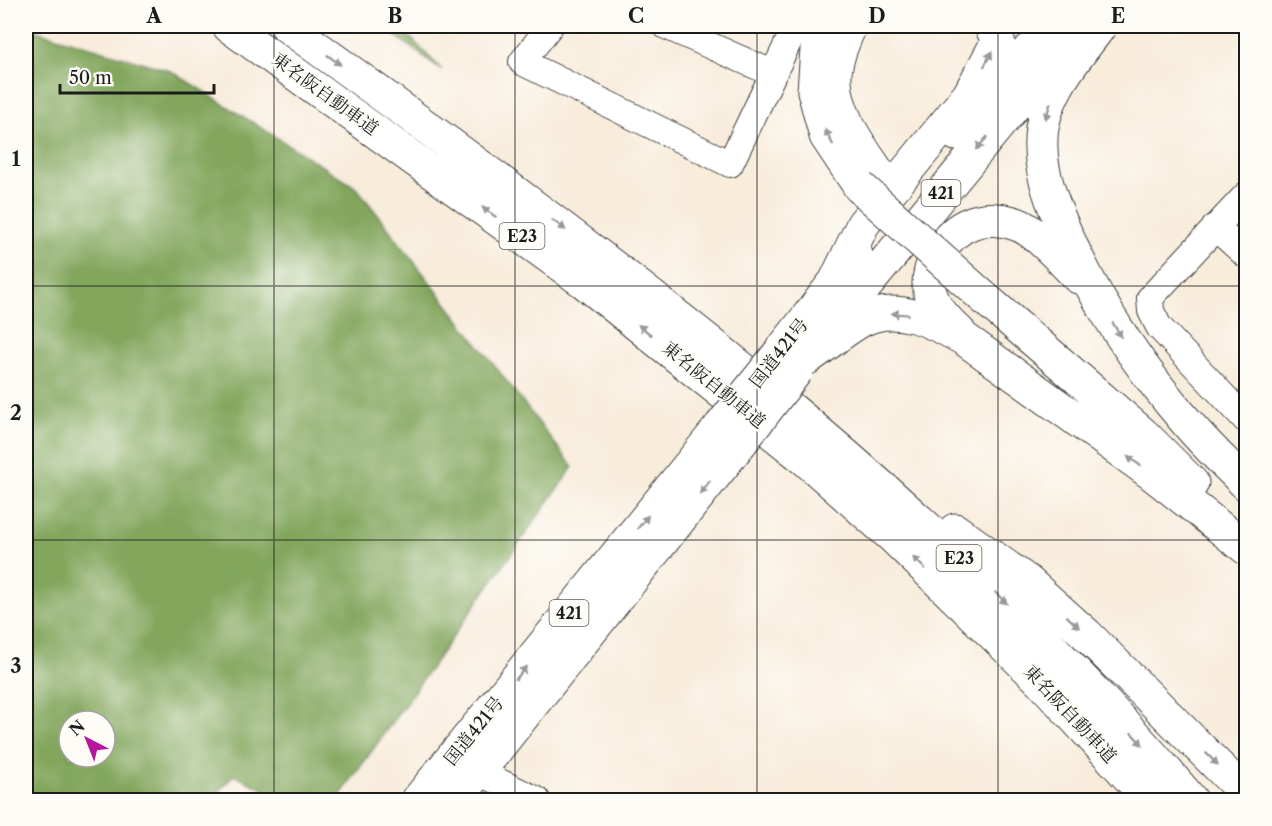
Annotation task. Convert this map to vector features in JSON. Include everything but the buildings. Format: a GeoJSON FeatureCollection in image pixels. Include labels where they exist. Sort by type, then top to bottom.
{"type":"FeatureCollection","features":[{"type":"Feature","properties":{"kind":"highway","name":"東名阪自動車道"},"geometry":{"type":"LineString","coordinates":[[230,26],[574,274],[805,459],[893,537],[1041,681],[1150,801]]}},
{"type":"Feature","properties":{"kind":"highway","name":"東名阪自動車道"},"geometry":{"type":"LineString","coordinates":[[286,26],[612,264],[825,436],[949,548],[1062,658],[1191,801]]}},
{"type":"Feature","properties":{"kind":"highway"},"geometry":{"type":"LineString","coordinates":[[824,26],[818,35],[814,91],[826,136],[870,182],[989,288],[1143,434],[1246,537]]}},
{"type":"Feature","properties":{"kind":"highway"},"geometry":{"type":"LineString","coordinates":[[850,26],[840,47],[834,78],[838,106],[870,182]]}},
{"type":"Feature","properties":{"kind":"highway"},"geometry":{"type":"LineString","coordinates":[[837,278],[864,224],[969,95],[998,41],[991,26]]}},
{"type":"Feature","properties":{"kind":"highway","name":"国道421号"},"geometry":{"type":"LineString","coordinates":[[794,361],[837,278],[1022,57],[1058,26]]}},
{"type":"Feature","properties":{"kind":"highway","name":"国道421号"},"geometry":{"type":"LineString","coordinates":[[418,801],[467,764],[731,433],[1043,71],[1095,26]]}},
{"type":"Feature","properties":{"kind":"highway"},"geometry":{"type":"LineString","coordinates":[[1100,26],[1064,75],[1049,104],[1042,127],[1041,151],[1045,179],[1073,251],[1123,339],[1191,428],[1246,484]]}},
{"type":"Feature","properties":{"kind":"highway"},"geometry":{"type":"LineString","coordinates":[[966,340],[935,304],[929,286],[931,270],[938,252],[955,233],[969,224],[986,220],[1005,220],[1022,226],[1098,297]]}},
{"type":"Feature","properties":{"kind":"highway"},"geometry":{"type":"LineString","coordinates":[[989,288],[1246,497]]}},
{"type":"Feature","properties":{"kind":"highway"},"geometry":{"type":"LineString","coordinates":[[794,361],[874,315],[891,313],[916,315],[966,340],[1152,473],[1246,548]]}},
{"type":"Feature","properties":{"kind":"highway"},"geometry":{"type":"LineString","coordinates":[[825,436],[1028,582],[1124,671],[1246,794]]}},
{"type":"Feature","properties":{"kind":"highway"},"geometry":{"type":"LineString","coordinates":[[951,593],[1122,801]]}},
{"type":"Feature","properties":{"kind":"highway","name":"国道421号"},"geometry":{"type":"LineString","coordinates":[[456,801],[467,764]]}},
{"type":"Feature","properties":{"kind":"street"},"geometry":{"type":"LineString","coordinates":[[550,26],[522,62],[730,164],[796,26]]}},
{"type":"Feature","properties":{"kind":"street"},"geometry":{"type":"LineString","coordinates":[[666,26],[772,73]]}},
{"type":"Feature","properties":{"kind":"street"},"geometry":{"type":"LineString","coordinates":[[1246,195],[1150,298],[1150,311],[1159,327],[1246,420]]}},
{"type":"Feature","properties":{"kind":"street"},"geometry":{"type":"LineString","coordinates":[[1215,227],[1246,255]]}},
{"type":"Feature","properties":{"kind":"street"},"geometry":{"type":"LineString","coordinates":[[467,764],[537,801]]}},
{"type":"Feature","properties":{"kind":"green space"},"geometry":{"type":"Polygon","coordinates":[[[382,26],[399,26],[442,70],[382,26]]]}},
{"type":"Feature","properties":{"kind":"green space"},"geometry":{"type":"Polygon","coordinates":[[[26,28],[171,71],[357,188],[573,467],[337,800],[286,800],[234,775],[211,800],[26,800],[26,28]]]}}]}
